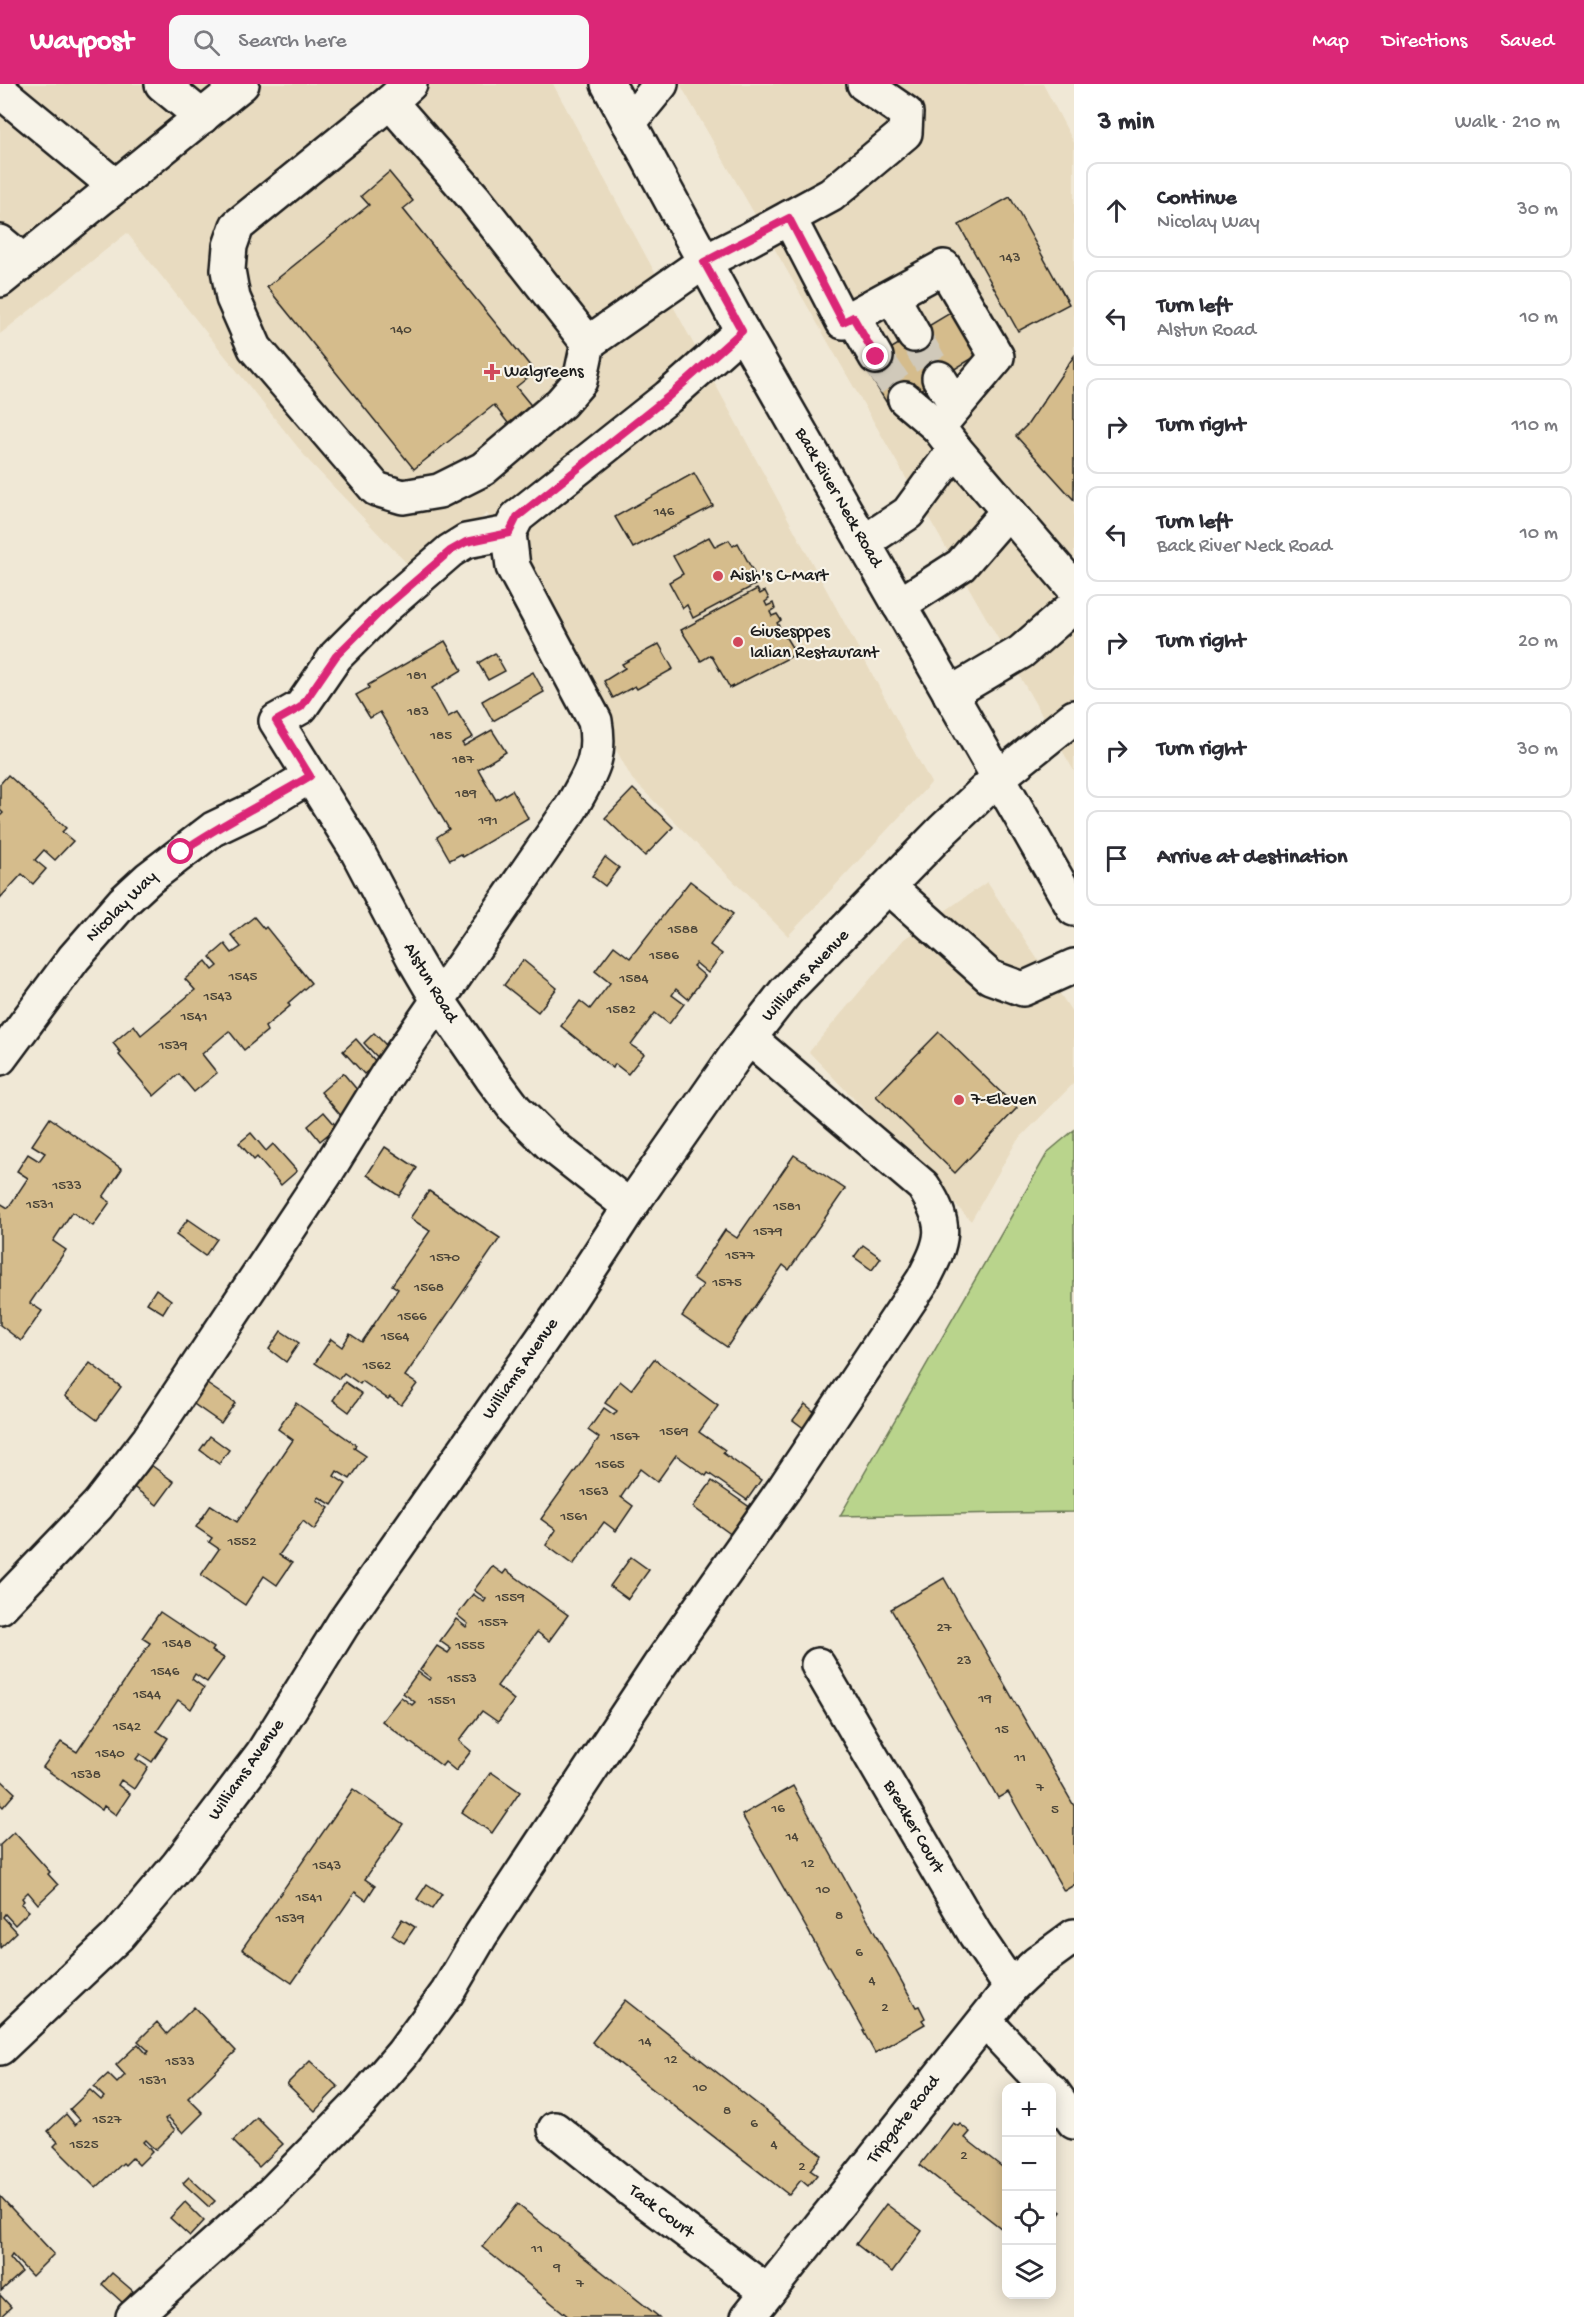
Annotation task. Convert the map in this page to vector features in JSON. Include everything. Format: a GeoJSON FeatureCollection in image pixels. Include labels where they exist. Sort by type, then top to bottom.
{"type":"FeatureCollection","features":[{"type":"Feature","properties":{"kind":"street"},"geometry":{"type":"LineString","coordinates":[[162,84],[202,117]]}},
{"type":"Feature","properties":{"kind":"street"},"geometry":{"type":"LineString","coordinates":[[8,261],[115,186],[242,84]]}},
{"type":"Feature","properties":{"kind":"street","name":"Back River Neck Road"},"geometry":{"type":"LineString","coordinates":[[608,84],[742,331],[1074,909]]}},
{"type":"Feature","properties":{"kind":"street"},"geometry":{"type":"LineString","coordinates":[[629,123],[661,84]]}},
{"type":"Feature","properties":{"kind":"street"},"geometry":{"type":"LineString","coordinates":[[588,342],[474,198],[400,93],[237,226],[230,246],[228,270],[233,298],[255,348],[376,489],[403,497],[439,490],[483,469],[561,404],[580,381],[588,342],[704,262],[831,195],[905,133],[906,114],[864,84]]}},
{"type":"Feature","properties":{"kind":"street"},"geometry":{"type":"LineString","coordinates":[[0,91],[115,186]]}},
{"type":"Feature","properties":{"kind":"street"},"geometry":{"type":"LineString","coordinates":[[789,218],[843,322],[944,267],[997,357],[947,415],[908,513],[863,543]]}},
{"type":"Feature","properties":{"kind":"street"},"geometry":{"type":"LineString","coordinates":[[892,296],[914,335]]}},
{"type":"Feature","properties":{"kind":"street"},"geometry":{"type":"LineString","coordinates":[[853,317],[876,357]]}},
{"type":"Feature","properties":{"kind":"street"},"geometry":{"type":"LineString","coordinates":[[0,1607],[98,1505],[149,1440],[326,1173],[388,1073],[571,808],[593,768],[598,741],[595,721],[513,567],[509,533],[517,517],[668,397],[742,331]]}},
{"type":"Feature","properties":{"kind":"street"},"geometry":{"type":"LineString","coordinates":[[905,399],[947,415],[1008,511],[1074,588]]}},
{"type":"Feature","properties":{"kind":"street"},"geometry":{"type":"LineString","coordinates":[[899,605],[962,565],[1008,511]]}},
{"type":"Feature","properties":{"kind":"street","name":"Alstun Road"},"geometry":{"type":"LineString","coordinates":[[509,533],[466,542],[450,551],[383,609],[336,656],[301,707],[276,721],[356,849],[438,1000],[515,1109],[550,1144],[630,1207]]}},
{"type":"Feature","properties":{"kind":"street"},"geometry":{"type":"LineString","coordinates":[[950,694],[1021,652],[1074,606]]}},
{"type":"Feature","properties":{"kind":"street","name":"Williams Avenue"},"geometry":{"type":"LineString","coordinates":[[0,2048],[118,1936],[178,1865],[262,1754],[343,1624],[562,1311],[630,1207],[749,1038],[786,991],[943,830],[998,778],[1074,717]]}},
{"type":"Feature","properties":{"kind":"street","name":"Nicolay Way"},"geometry":{"type":"LineString","coordinates":[[0,1058],[74,958],[116,909],[149,878],[213,829],[257,808],[310,776]]}},
{"type":"Feature","properties":{"kind":"street"},"geometry":{"type":"LineString","coordinates":[[889,887],[990,977],[1023,990],[1074,966]]}},
{"type":"Feature","properties":{"kind":"street"},"geometry":{"type":"LineString","coordinates":[[133,2317],[272,2193],[359,2104],[402,2054],[447,1993],[481,1935],[659,1666],[792,1477],[923,1280],[938,1252],[941,1230],[938,1209],[923,1186],[749,1038]]}},
{"type":"Feature","properties":{"kind":"street","name":"Breaker Court"},"geometry":{"type":"LineString","coordinates":[[818,1665],[975,1934],[1011,1987]]}},
{"type":"Feature","properties":{"kind":"street","name":"Tripgate Road"},"geometry":{"type":"LineString","coordinates":[[758,2309],[948,2064],[1011,1987],[1037,1963],[1074,1936]]}},
{"type":"Feature","properties":{"kind":"street"},"geometry":{"type":"LineString","coordinates":[[985,2021],[1043,2083]]}},
{"type":"Feature","properties":{"kind":"street"},"geometry":{"type":"LineString","coordinates":[[1056,2097],[1074,2122]]}},
{"type":"Feature","properties":{"kind":"street","name":"Tack Court"},"geometry":{"type":"LineString","coordinates":[[555,2129],[631,2190],[758,2309]]}},
{"type":"Feature","properties":{"kind":"shaded area"},"geometry":{"type":"Polygon","coordinates":[[[0,84],[553,84],[931,783],[788,936],[632,779],[487,513],[416,573],[308,460],[127,233],[0,334],[0,84]]]}},
{"type":"Feature","properties":{"kind":"shaded area"},"geometry":{"type":"Polygon","coordinates":[[[680,84],[1043,84],[1074,143],[1074,771],[680,84]]]}},
{"type":"Feature","properties":{"kind":"shaded area"},"geometry":{"type":"Polygon","coordinates":[[[987,882],[1074,1015],[1074,1083],[1016,1142],[971,1221],[809,1052],[904,939],[987,882]]]}},
{"type":"Feature","properties":{"kind":"green space"},"geometry":{"type":"Polygon","coordinates":[[[1074,1130],[1074,1512],[840,1516],[1048,1152],[1074,1130]]]}},
{"type":"Feature","properties":{"kind":"building","name":"Walgreens"},"geometry":{"type":"Polygon","coordinates":[[[389,172],[413,201],[403,209],[535,372],[516,387],[538,414],[515,432],[494,405],[414,469],[267,287],[369,205],[361,196],[389,172]]]}},
{"type":"Feature","properties":{"kind":"building"},"geometry":{"type":"Polygon","coordinates":[[[1010,197],[1069,304],[1018,331],[959,225],[1010,197]]]}},
{"type":"Feature","properties":{"kind":"building"},"geometry":{"type":"Polygon","coordinates":[[[950,313],[954,315],[976,353],[973,358],[893,406],[888,405],[866,369],[867,363],[950,313]]]}},
{"type":"Feature","properties":{"kind":"building"},"geometry":{"type":"Polygon","coordinates":[[[1074,356],[1074,500],[1016,436],[1028,424],[1074,356]]]}},
{"type":"Feature","properties":{"kind":"building"},"geometry":{"type":"Polygon","coordinates":[[[694,473],[713,506],[633,548],[615,517],[694,473]]]}},
{"type":"Feature","properties":{"kind":"building","name":"Aish's C-Mart"},"geometry":{"type":"Polygon","coordinates":[[[709,537],[715,547],[729,540],[733,546],[738,543],[756,577],[752,580],[755,585],[693,618],[687,605],[683,608],[669,582],[683,574],[673,556],[709,537]]]}},
{"type":"Feature","properties":{"kind":"building","name":"Giusesppes Ialian Restaurant"},"geometry":{"type":"Polygon","coordinates":[[[757,589],[760,594],[765,591],[769,599],[765,602],[767,606],[773,603],[775,609],[770,612],[772,616],[777,614],[781,620],[777,623],[796,654],[730,688],[711,655],[701,661],[681,630],[757,589]]]}},
{"type":"Feature","properties":{"kind":"building"},"geometry":{"type":"Polygon","coordinates":[[[445,641],[462,670],[432,688],[448,717],[457,712],[473,737],[462,743],[464,746],[492,730],[506,752],[478,769],[496,800],[512,790],[528,818],[463,857],[461,854],[450,860],[437,837],[449,829],[380,712],[370,718],[356,695],[369,688],[368,685],[445,641]]]}},
{"type":"Feature","properties":{"kind":"building"},"geometry":{"type":"Polygon","coordinates":[[[659,644],[673,669],[637,689],[635,686],[613,698],[604,681],[625,668],[622,664],[659,644]]]}},
{"type":"Feature","properties":{"kind":"building"},"geometry":{"type":"Polygon","coordinates":[[[495,653],[505,671],[488,680],[478,663],[495,653]]]}},
{"type":"Feature","properties":{"kind":"building"},"geometry":{"type":"Polygon","coordinates":[[[533,672],[544,692],[493,721],[482,701],[533,672]]]}},
{"type":"Feature","properties":{"kind":"building"},"geometry":{"type":"Polygon","coordinates":[[[8,775],[66,828],[62,832],[73,841],[55,860],[44,850],[35,860],[46,869],[33,884],[22,874],[0,898],[0,816],[3,813],[0,810],[0,784],[8,775]]]}},
{"type":"Feature","properties":{"kind":"building"},"geometry":{"type":"Polygon","coordinates":[[[633,789],[673,827],[645,856],[605,818],[633,789]]]}},
{"type":"Feature","properties":{"kind":"building"},"geometry":{"type":"Polygon","coordinates":[[[605,857],[619,868],[605,886],[592,876],[605,857]]]}},
{"type":"Feature","properties":{"kind":"building"},"geometry":{"type":"Polygon","coordinates":[[[690,881],[733,914],[710,945],[722,954],[708,973],[696,963],[693,966],[705,976],[688,999],[676,989],[672,995],[684,1004],[669,1024],[655,1013],[631,1045],[644,1054],[628,1074],[615,1064],[613,1068],[561,1026],[580,1001],[590,1009],[610,983],[595,971],[614,946],[630,958],[690,881]]]}},
{"type":"Feature","properties":{"kind":"building"},"geometry":{"type":"Polygon","coordinates":[[[254,917],[264,929],[266,927],[311,983],[288,1003],[290,1006],[265,1027],[267,1031],[244,1050],[229,1031],[202,1054],[217,1073],[194,1092],[179,1074],[154,1096],[119,1055],[121,1053],[113,1043],[134,1025],[141,1035],[195,990],[185,979],[206,961],[213,970],[218,966],[210,957],[225,944],[232,953],[241,947],[231,935],[254,917]]]}},
{"type":"Feature","properties":{"kind":"building"},"geometry":{"type":"Polygon","coordinates":[[[523,960],[557,988],[538,1012],[504,985],[523,960]]]}},
{"type":"Feature","properties":{"kind":"building"},"geometry":{"type":"Polygon","coordinates":[[[939,1032],[1017,1108],[955,1173],[876,1096],[939,1032]]]}},
{"type":"Feature","properties":{"kind":"building"},"geometry":{"type":"Polygon","coordinates":[[[374,1033],[392,1051],[381,1061],[364,1043],[374,1033]]]}},
{"type":"Feature","properties":{"kind":"building"},"geometry":{"type":"Polygon","coordinates":[[[356,1039],[377,1063],[364,1074],[343,1051],[356,1039]]]}},
{"type":"Feature","properties":{"kind":"building"},"geometry":{"type":"Polygon","coordinates":[[[343,1073],[364,1098],[342,1117],[321,1092],[343,1073]]]}},
{"type":"Feature","properties":{"kind":"building"},"geometry":{"type":"Polygon","coordinates":[[[324,1112],[337,1127],[320,1141],[308,1126],[324,1112]]]}},
{"type":"Feature","properties":{"kind":"building"},"geometry":{"type":"Polygon","coordinates":[[[50,1118],[122,1169],[103,1197],[110,1202],[93,1226],[72,1212],[53,1241],[66,1250],[30,1303],[42,1311],[21,1341],[0,1325],[0,1203],[8,1208],[28,1178],[17,1171],[28,1154],[39,1161],[45,1153],[32,1145],[50,1118]]]}},
{"type":"Feature","properties":{"kind":"building"},"geometry":{"type":"Polygon","coordinates":[[[251,1133],[266,1151],[273,1144],[297,1171],[281,1185],[257,1157],[254,1160],[239,1143],[251,1133]]]}},
{"type":"Feature","properties":{"kind":"building"},"geometry":{"type":"Polygon","coordinates":[[[385,1147],[417,1168],[399,1196],[367,1175],[385,1147]]]}},
{"type":"Feature","properties":{"kind":"building"},"geometry":{"type":"Polygon","coordinates":[[[794,1155],[845,1189],[789,1270],[783,1265],[727,1347],[682,1316],[703,1285],[693,1278],[725,1230],[737,1238],[794,1155]]]}},
{"type":"Feature","properties":{"kind":"building"},"geometry":{"type":"Polygon","coordinates":[[[429,1191],[500,1238],[405,1376],[417,1384],[401,1405],[362,1381],[360,1384],[344,1373],[339,1379],[315,1363],[331,1339],[342,1347],[350,1334],[362,1342],[398,1289],[392,1285],[430,1231],[410,1218],[429,1191]]]}},
{"type":"Feature","properties":{"kind":"building"},"geometry":{"type":"Polygon","coordinates":[[[188,1219],[217,1239],[205,1256],[176,1235],[188,1219]]]}},
{"type":"Feature","properties":{"kind":"building"},"geometry":{"type":"Polygon","coordinates":[[[863,1245],[881,1258],[872,1270],[854,1257],[863,1245]]]}},
{"type":"Feature","properties":{"kind":"building"},"geometry":{"type":"Polygon","coordinates":[[[156,1289],[171,1300],[163,1313],[147,1303],[156,1289]]]}},
{"type":"Feature","properties":{"kind":"building"},"geometry":{"type":"Polygon","coordinates":[[[281,1331],[299,1343],[286,1362],[269,1349],[281,1331]]]}},
{"type":"Feature","properties":{"kind":"building"},"geometry":{"type":"Polygon","coordinates":[[[654,1359],[718,1406],[699,1432],[725,1450],[723,1453],[761,1480],[747,1500],[708,1473],[706,1476],[676,1455],[657,1482],[640,1469],[621,1497],[633,1506],[616,1531],[604,1522],[573,1565],[546,1545],[556,1530],[541,1519],[599,1438],[588,1430],[604,1408],[614,1415],[617,1411],[605,1403],[620,1381],[631,1390],[654,1359]]]}},
{"type":"Feature","properties":{"kind":"building"},"geometry":{"type":"Polygon","coordinates":[[[90,1363],[121,1387],[97,1420],[65,1396],[90,1363]]]}},
{"type":"Feature","properties":{"kind":"building"},"geometry":{"type":"Polygon","coordinates":[[[204,1382],[235,1403],[221,1423],[191,1402],[204,1382]]]}},
{"type":"Feature","properties":{"kind":"building"},"geometry":{"type":"Polygon","coordinates":[[[345,1382],[362,1394],[349,1412],[333,1400],[345,1382]]]}},
{"type":"Feature","properties":{"kind":"building"},"geometry":{"type":"Polygon","coordinates":[[[296,1403],[356,1445],[354,1448],[366,1456],[350,1479],[337,1471],[334,1476],[346,1484],[332,1505],[319,1497],[317,1500],[329,1508],[314,1530],[303,1521],[279,1555],[292,1563],[277,1585],[264,1576],[245,1605],[201,1575],[219,1549],[209,1542],[212,1538],[196,1527],[211,1505],[237,1522],[293,1440],[278,1429],[296,1403]]]}},
{"type":"Feature","properties":{"kind":"building"},"geometry":{"type":"Polygon","coordinates":[[[805,1404],[817,1414],[805,1429],[793,1420],[805,1404]]]}},
{"type":"Feature","properties":{"kind":"building"},"geometry":{"type":"Polygon","coordinates":[[[210,1436],[229,1450],[219,1464],[200,1450],[210,1436]]]}},
{"type":"Feature","properties":{"kind":"building"},"geometry":{"type":"Polygon","coordinates":[[[147,1462],[174,1482],[157,1505],[131,1485],[147,1462]]]}},
{"type":"Feature","properties":{"kind":"building"},"geometry":{"type":"Polygon","coordinates":[[[712,1481],[751,1508],[732,1535],[693,1507],[712,1481]]]}},
{"type":"Feature","properties":{"kind":"building"},"geometry":{"type":"Polygon","coordinates":[[[631,1557],[649,1570],[628,1599],[610,1586],[631,1557]]]}},
{"type":"Feature","properties":{"kind":"building"},"geometry":{"type":"Polygon","coordinates":[[[492,1566],[503,1574],[506,1570],[568,1615],[549,1641],[537,1632],[497,1686],[514,1700],[498,1722],[482,1711],[459,1741],[471,1751],[456,1771],[445,1762],[442,1766],[382,1721],[401,1697],[412,1705],[415,1702],[403,1693],[418,1672],[429,1680],[431,1678],[420,1670],[437,1646],[448,1653],[451,1649],[440,1641],[456,1619],[466,1627],[468,1624],[457,1615],[473,1594],[484,1602],[486,1599],[474,1590],[492,1566]]]}},
{"type":"Feature","properties":{"kind":"building"},"geometry":{"type":"Polygon","coordinates":[[[944,1578],[1074,1806],[1074,1885],[1064,1891],[1008,1792],[998,1798],[891,1609],[944,1578]]]}},
{"type":"Feature","properties":{"kind":"building"},"geometry":{"type":"Polygon","coordinates":[[[160,1612],[214,1648],[212,1651],[224,1658],[207,1682],[195,1674],[192,1679],[204,1688],[191,1709],[178,1700],[157,1731],[168,1738],[152,1762],[140,1754],[136,1759],[148,1767],[134,1789],[121,1780],[118,1785],[130,1794],[116,1815],[104,1806],[102,1810],[43,1767],[61,1742],[77,1752],[150,1643],[142,1638],[160,1612]]]}},
{"type":"Feature","properties":{"kind":"building"},"geometry":{"type":"Polygon","coordinates":[[[491,1772],[520,1792],[492,1833],[462,1812],[491,1772]]]}},
{"type":"Feature","properties":{"kind":"building"},"geometry":{"type":"Polygon","coordinates":[[[0,1779],[15,1793],[3,1807],[0,1804],[0,1779]]]}},
{"type":"Feature","properties":{"kind":"building"},"geometry":{"type":"Polygon","coordinates":[[[793,1786],[916,2007],[919,2006],[925,2018],[922,2020],[925,2024],[875,2053],[863,2031],[865,2031],[742,1815],[793,1786]]]}},
{"type":"Feature","properties":{"kind":"building"},"geometry":{"type":"Polygon","coordinates":[[[353,1789],[403,1824],[365,1879],[375,1886],[366,1900],[355,1892],[292,1983],[242,1949],[353,1789]]]}},
{"type":"Feature","properties":{"kind":"building"},"geometry":{"type":"Polygon","coordinates":[[[14,1832],[50,1872],[48,1874],[58,1885],[38,1904],[28,1892],[22,1898],[24,1901],[21,1904],[29,1911],[15,1925],[5,1914],[3,1917],[17,1932],[0,1948],[0,1845],[14,1832]]]}},
{"type":"Feature","properties":{"kind":"building"},"geometry":{"type":"Polygon","coordinates":[[[427,1884],[442,1894],[432,1909],[417,1899],[427,1884]]]}},
{"type":"Feature","properties":{"kind":"building"},"geometry":{"type":"Polygon","coordinates":[[[402,1919],[415,1927],[404,1943],[392,1935],[402,1919]]]}},
{"type":"Feature","properties":{"kind":"building"},"geometry":{"type":"Polygon","coordinates":[[[625,2000],[822,2155],[810,2170],[817,2175],[808,2186],[801,2180],[789,2195],[592,2042],[625,2000]]]}},
{"type":"Feature","properties":{"kind":"building"},"geometry":{"type":"Polygon","coordinates":[[[194,2007],[236,2051],[188,2098],[203,2113],[183,2133],[168,2117],[165,2119],[175,2130],[155,2150],[145,2140],[143,2142],[152,2152],[139,2165],[132,2158],[125,2165],[123,2163],[96,2188],[54,2146],[58,2142],[48,2131],[66,2114],[75,2125],[80,2120],[70,2109],[90,2090],[101,2100],[104,2097],[94,2087],[108,2074],[117,2083],[125,2075],[116,2065],[138,2044],[147,2054],[149,2051],[138,2041],[157,2022],[167,2034],[194,2007]]]}},
{"type":"Feature","properties":{"kind":"building"},"geometry":{"type":"Polygon","coordinates":[[[310,2061],[338,2087],[315,2111],[287,2084],[310,2061]]]}},
{"type":"Feature","properties":{"kind":"building"},"geometry":{"type":"Polygon","coordinates":[[[257,2118],[283,2144],[259,2167],[233,2141],[257,2118]]]}},
{"type":"Feature","properties":{"kind":"building"},"geometry":{"type":"Polygon","coordinates":[[[953,2123],[958,2126],[960,2124],[970,2132],[965,2138],[1002,2167],[1002,2229],[920,2165],[953,2123]]]}},
{"type":"Feature","properties":{"kind":"building"},"geometry":{"type":"Polygon","coordinates":[[[189,2177],[215,2201],[209,2207],[183,2183],[189,2177]]]}},
{"type":"Feature","properties":{"kind":"building"},"geometry":{"type":"Polygon","coordinates":[[[0,2196],[54,2254],[32,2276],[12,2255],[10,2258],[22,2272],[1,2291],[0,2196]]]}},
{"type":"Feature","properties":{"kind":"building"},"geometry":{"type":"Polygon","coordinates":[[[185,2202],[204,2221],[190,2236],[170,2218],[185,2202]]]}},
{"type":"Feature","properties":{"kind":"building"},"geometry":{"type":"Polygon","coordinates":[[[517,2204],[659,2317],[569,2317],[482,2247],[517,2204]]]}},
{"type":"Feature","properties":{"kind":"building"},"geometry":{"type":"Polygon","coordinates":[[[886,2204],[922,2231],[892,2272],[856,2244],[886,2204]]]}},
{"type":"Feature","properties":{"kind":"building"},"geometry":{"type":"Polygon","coordinates":[[[1056,2208],[1061,2212],[1056,2219],[1056,2208]]]}},
{"type":"Feature","properties":{"kind":"building"},"geometry":{"type":"Polygon","coordinates":[[[112,2273],[133,2291],[123,2303],[102,2284],[112,2273]]]}},
{"type":"Feature","properties":{"kind":"building"},"geometry":{"type":"Polygon","coordinates":[[[0,2295],[11,2307],[0,2317],[0,2295]]]}},
{"type":"Feature","properties":{"kind":"tunnel"},"geometry":{"type":"LineString","coordinates":[[914,335],[939,378]]}},
{"type":"Feature","properties":{"kind":"tunnel"},"geometry":{"type":"LineString","coordinates":[[876,357],[905,399]]}},
{"type":"Feature","properties":{"kind":"place","name":"Walgreens"},"geometry":{"type":"Point","coordinates":[492,372]}},
{"type":"Feature","properties":{"kind":"place","name":"Aish's C-Mart"},"geometry":{"type":"Point","coordinates":[718,576]}},
{"type":"Feature","properties":{"kind":"place","name":"Giusesppes Ialian Restaurant"},"geometry":{"type":"Point","coordinates":[738,642]}},
{"type":"Feature","properties":{"kind":"place","name":"7-Eleven"},"geometry":{"type":"Point","coordinates":[959,1100]}},
{"type":"Feature","properties":{"kind":"route"},"geometry":{"type":"LineString","coordinates":[[181,852],[213,829],[257,808],[310,776],[276,721],[301,707],[336,656],[383,609],[450,551],[466,542],[509,533],[517,517],[668,397],[742,331],[704,262],[789,218],[843,322],[853,317],[876,357]]}}]}
